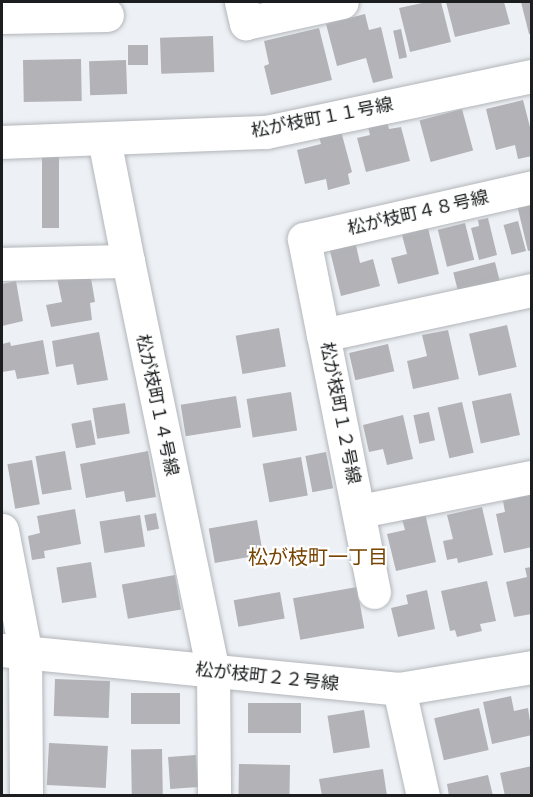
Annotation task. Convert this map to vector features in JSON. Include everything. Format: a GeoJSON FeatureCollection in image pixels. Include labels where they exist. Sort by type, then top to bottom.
{"type":"FeatureCollection","features":[{"type":"Feature","properties":{"kind":"street"},"geometry":{"type":"LineString","coordinates":[[244,12],[342,2]]}},
{"type":"Feature","properties":{"kind":"street"},"geometry":{"type":"LineString","coordinates":[[2,17],[54,9],[107,15]]}},
{"type":"Feature","properties":{"kind":"street","name":"松が枝町１１号線"},"geometry":{"type":"LineString","coordinates":[[2,142],[266,132],[531,76]]}},
{"type":"Feature","properties":{"kind":"street","name":"松が枝町１４号線"},"geometry":{"type":"LineString","coordinates":[[104,139],[213,672],[214,795]]}},
{"type":"Feature","properties":{"kind":"street","name":"松が枝町４８号線"},"geometry":{"type":"LineString","coordinates":[[323,335],[304,238],[531,187]]}},
{"type":"Feature","properties":{"kind":"street"},"geometry":{"type":"LineString","coordinates":[[2,264],[128,261]]}},
{"type":"Feature","properties":{"kind":"street","name":"松が枝町１２号線"},"geometry":{"type":"LineString","coordinates":[[374,592],[360,511],[323,335],[531,290]]}},
{"type":"Feature","properties":{"kind":"street"},"geometry":{"type":"LineString","coordinates":[[360,511],[531,477]]}},
{"type":"Feature","properties":{"kind":"street"},"geometry":{"type":"LineString","coordinates":[[2,530],[26,795]]}},
{"type":"Feature","properties":{"kind":"street","name":"松が枝町２２号線"},"geometry":{"type":"LineString","coordinates":[[13,650],[399,689],[531,667]]}},
{"type":"Feature","properties":{"kind":"street"},"geometry":{"type":"LineString","coordinates":[[399,689],[423,795]]}},
{"type":"Feature","properties":{"kind":"building"},"geometry":{"type":"Polygon","coordinates":[[[427,2],[441,2],[451,42],[410,52],[399,8],[427,2]]]}},
{"type":"Feature","properties":{"kind":"building"},"geometry":{"type":"Polygon","coordinates":[[[446,2],[504,2],[510,24],[455,37],[446,2]]]}},
{"type":"Feature","properties":{"kind":"building"},"geometry":{"type":"Polygon","coordinates":[[[521,2],[532,2],[532,34],[529,34],[521,2]]]}},
{"type":"Feature","properties":{"kind":"building"},"geometry":{"type":"Polygon","coordinates":[[[365,14],[369,30],[381,27],[393,78],[373,83],[366,58],[337,66],[326,24],[365,14]]]}},
{"type":"Feature","properties":{"kind":"building"},"geometry":{"type":"Polygon","coordinates":[[[319,28],[332,80],[271,95],[264,66],[269,64],[264,41],[319,28]]]}},
{"type":"Feature","properties":{"kind":"building"},"geometry":{"type":"Polygon","coordinates":[[[401,29],[407,57],[399,59],[393,31],[401,29]]]}},
{"type":"Feature","properties":{"kind":"building"},"geometry":{"type":"Polygon","coordinates":[[[213,36],[214,72],[161,74],[160,38],[213,36]]]}},
{"type":"Feature","properties":{"kind":"building"},"geometry":{"type":"Polygon","coordinates":[[[128,45],[148,45],[148,65],[128,65],[128,45]]]}},
{"type":"Feature","properties":{"kind":"building"},"geometry":{"type":"Polygon","coordinates":[[[81,59],[82,101],[24,102],[23,60],[81,59]]]}},
{"type":"Feature","properties":{"kind":"building"},"geometry":{"type":"Polygon","coordinates":[[[126,60],[127,94],[90,95],[89,61],[126,60]]]}},
{"type":"Feature","properties":{"kind":"building"},"geometry":{"type":"Polygon","coordinates":[[[523,100],[532,135],[532,156],[518,159],[515,145],[496,150],[486,109],[523,100]]]}},
{"type":"Feature","properties":{"kind":"building"},"geometry":{"type":"Polygon","coordinates":[[[462,109],[473,151],[431,162],[419,120],[462,109]]]}},
{"type":"Feature","properties":{"kind":"building"},"geometry":{"type":"Polygon","coordinates":[[[387,122],[389,129],[401,127],[410,161],[366,172],[357,138],[370,135],[368,127],[387,122]]]}},
{"type":"Feature","properties":{"kind":"building"},"geometry":{"type":"Polygon","coordinates":[[[341,131],[352,172],[348,174],[350,184],[328,190],[326,179],[305,184],[297,150],[321,144],[319,137],[341,131]]]}},
{"type":"Feature","properties":{"kind":"building"},"geometry":{"type":"Polygon","coordinates":[[[42,146],[59,146],[59,228],[42,228],[42,146]]]}},
{"type":"Feature","properties":{"kind":"building"},"geometry":{"type":"Polygon","coordinates":[[[532,202],[532,250],[528,251],[517,205],[532,202]]]}},
{"type":"Feature","properties":{"kind":"building"},"geometry":{"type":"Polygon","coordinates":[[[488,218],[497,255],[479,260],[471,228],[479,226],[478,220],[488,218]]]}},
{"type":"Feature","properties":{"kind":"building"},"geometry":{"type":"Polygon","coordinates":[[[518,221],[526,251],[512,255],[504,225],[518,221]]]}},
{"type":"Feature","properties":{"kind":"building"},"geometry":{"type":"Polygon","coordinates":[[[465,223],[474,260],[447,267],[438,230],[465,223]]]}},
{"type":"Feature","properties":{"kind":"building"},"geometry":{"type":"Polygon","coordinates":[[[428,228],[439,274],[398,284],[391,258],[407,254],[402,235],[428,228]]]}},
{"type":"Feature","properties":{"kind":"building"},"geometry":{"type":"Polygon","coordinates":[[[355,241],[360,263],[373,259],[380,286],[341,296],[329,247],[355,241]]]}},
{"type":"Feature","properties":{"kind":"building"},"geometry":{"type":"Polygon","coordinates":[[[495,262],[500,282],[458,293],[453,272],[495,262]]]}},
{"type":"Feature","properties":{"kind":"building"},"geometry":{"type":"Polygon","coordinates":[[[90,272],[95,302],[90,303],[92,320],[51,327],[46,305],[62,302],[57,278],[90,272]]]}},
{"type":"Feature","properties":{"kind":"building"},"geometry":{"type":"Polygon","coordinates":[[[16,281],[23,321],[2,326],[2,284],[16,281]]]}},
{"type":"Feature","properties":{"kind":"building"},"geometry":{"type":"Polygon","coordinates":[[[507,325],[517,367],[479,376],[469,334],[507,325]]]}},
{"type":"Feature","properties":{"kind":"building"},"geometry":{"type":"Polygon","coordinates":[[[279,328],[286,366],[242,374],[236,336],[279,328]]]}},
{"type":"Feature","properties":{"kind":"building"},"geometry":{"type":"Polygon","coordinates":[[[448,330],[459,379],[413,389],[407,361],[427,356],[422,335],[448,330]]]}},
{"type":"Feature","properties":{"kind":"building"},"geometry":{"type":"Polygon","coordinates":[[[99,332],[108,380],[77,385],[73,364],[56,367],[52,341],[99,332]]]}},
{"type":"Feature","properties":{"kind":"building"},"geometry":{"type":"Polygon","coordinates":[[[43,340],[49,374],[17,379],[15,370],[2,372],[2,344],[10,342],[11,346],[43,340]]]}},
{"type":"Feature","properties":{"kind":"building"},"geometry":{"type":"Polygon","coordinates":[[[388,344],[394,371],[355,380],[349,353],[388,344]]]}},
{"type":"Feature","properties":{"kind":"building"},"geometry":{"type":"Polygon","coordinates":[[[291,392],[297,431],[253,438],[247,399],[291,392]]]}},
{"type":"Feature","properties":{"kind":"building"},"geometry":{"type":"Polygon","coordinates":[[[511,393],[520,435],[481,443],[472,401],[511,393]]]}},
{"type":"Feature","properties":{"kind":"building"},"geometry":{"type":"Polygon","coordinates":[[[236,396],[241,428],[186,436],[181,405],[236,396]]]}},
{"type":"Feature","properties":{"kind":"building"},"geometry":{"type":"Polygon","coordinates":[[[462,402],[474,453],[449,458],[438,408],[462,402]]]}},
{"type":"Feature","properties":{"kind":"building"},"geometry":{"type":"Polygon","coordinates":[[[125,403],[130,434],[97,439],[92,408],[125,403]]]}},
{"type":"Feature","properties":{"kind":"building"},"geometry":{"type":"Polygon","coordinates":[[[429,412],[435,440],[419,444],[413,415],[429,412]]]}},
{"type":"Feature","properties":{"kind":"building"},"geometry":{"type":"Polygon","coordinates":[[[403,415],[413,459],[387,465],[383,449],[369,452],[363,425],[403,415]]]}},
{"type":"Feature","properties":{"kind":"building"},"geometry":{"type":"Polygon","coordinates":[[[91,420],[96,445],[76,448],[71,424],[91,420]]]}},
{"type":"Feature","properties":{"kind":"building"},"geometry":{"type":"Polygon","coordinates":[[[65,451],[72,489],[42,495],[35,456],[65,451]]]}},
{"type":"Feature","properties":{"kind":"building"},"geometry":{"type":"Polygon","coordinates":[[[148,451],[156,497],[126,502],[124,491],[86,498],[80,464],[148,451]]]}},
{"type":"Feature","properties":{"kind":"building"},"geometry":{"type":"Polygon","coordinates":[[[326,452],[333,488],[312,492],[305,456],[326,452]]]}},
{"type":"Feature","properties":{"kind":"building"},"geometry":{"type":"Polygon","coordinates":[[[301,457],[308,495],[269,502],[263,464],[301,457]]]}},
{"type":"Feature","properties":{"kind":"building"},"geometry":{"type":"Polygon","coordinates":[[[32,460],[40,504],[15,509],[7,464],[32,460]]]}},
{"type":"Feature","properties":{"kind":"building"},"geometry":{"type":"Polygon","coordinates":[[[532,494],[532,547],[504,553],[496,514],[505,512],[503,501],[532,494]]]}},
{"type":"Feature","properties":{"kind":"building"},"geometry":{"type":"Polygon","coordinates":[[[482,507],[493,555],[458,563],[457,558],[447,560],[443,541],[453,539],[447,515],[482,507]]]}},
{"type":"Feature","properties":{"kind":"building"},"geometry":{"type":"Polygon","coordinates":[[[75,509],[81,544],[44,551],[45,558],[32,560],[28,536],[40,533],[37,516],[75,509]]]}},
{"type":"Feature","properties":{"kind":"building"},"geometry":{"type":"Polygon","coordinates":[[[156,513],[159,529],[147,531],[144,515],[156,513]]]}},
{"type":"Feature","properties":{"kind":"building"},"geometry":{"type":"Polygon","coordinates":[[[425,513],[436,562],[396,571],[387,534],[405,530],[402,519],[425,513]]]}},
{"type":"Feature","properties":{"kind":"building"},"geometry":{"type":"Polygon","coordinates":[[[140,515],[145,547],[105,553],[100,521],[140,515]]]}},
{"type":"Feature","properties":{"kind":"building"},"geometry":{"type":"Polygon","coordinates":[[[257,520],[263,554],[215,563],[209,529],[257,520]]]}},
{"type":"Feature","properties":{"kind":"building"},"geometry":{"type":"Polygon","coordinates":[[[91,562],[97,598],[62,603],[56,567],[91,562]]]}},
{"type":"Feature","properties":{"kind":"building"},"geometry":{"type":"Polygon","coordinates":[[[532,567],[532,614],[514,617],[506,582],[527,577],[525,568],[532,567]]]}},
{"type":"Feature","properties":{"kind":"building"},"geometry":{"type":"Polygon","coordinates":[[[175,575],[181,609],[128,619],[122,584],[175,575]]]}},
{"type":"Feature","properties":{"kind":"building"},"geometry":{"type":"Polygon","coordinates":[[[487,581],[496,621],[480,624],[482,631],[457,637],[455,630],[450,631],[441,591],[487,581]]]}},
{"type":"Feature","properties":{"kind":"building"},"geometry":{"type":"Polygon","coordinates":[[[357,587],[364,628],[300,640],[293,598],[357,587]]]}},
{"type":"Feature","properties":{"kind":"building"},"geometry":{"type":"Polygon","coordinates":[[[427,590],[435,629],[398,637],[391,608],[408,604],[406,595],[427,590]]]}},
{"type":"Feature","properties":{"kind":"building"},"geometry":{"type":"Polygon","coordinates":[[[280,592],[285,619],[238,627],[234,600],[280,592]]]}},
{"type":"Feature","properties":{"kind":"building"},"geometry":{"type":"Polygon","coordinates":[[[55,679],[110,681],[109,718],[54,716],[55,679]]]}},
{"type":"Feature","properties":{"kind":"building"},"geometry":{"type":"Polygon","coordinates":[[[131,693],[180,693],[180,724],[131,724],[131,693]]]}},
{"type":"Feature","properties":{"kind":"building"},"geometry":{"type":"Polygon","coordinates":[[[511,696],[514,711],[528,708],[532,735],[492,744],[483,702],[511,696]]]}},
{"type":"Feature","properties":{"kind":"building"},"geometry":{"type":"Polygon","coordinates":[[[248,703],[301,703],[301,733],[248,733],[248,703]]]}},
{"type":"Feature","properties":{"kind":"building"},"geometry":{"type":"Polygon","coordinates":[[[479,708],[489,750],[444,760],[434,718],[479,708]]]}},
{"type":"Feature","properties":{"kind":"building"},"geometry":{"type":"Polygon","coordinates":[[[364,710],[370,748],[333,753],[327,716],[364,710]]]}},
{"type":"Feature","properties":{"kind":"building"},"geometry":{"type":"Polygon","coordinates":[[[49,743],[108,746],[106,788],[47,785],[49,743]]]}},
{"type":"Feature","properties":{"kind":"building"},"geometry":{"type":"Polygon","coordinates":[[[162,749],[163,796],[132,796],[131,750],[162,749]]]}},
{"type":"Feature","properties":{"kind":"building"},"geometry":{"type":"Polygon","coordinates":[[[196,755],[198,787],[170,789],[168,757],[196,755]]]}},
{"type":"Feature","properties":{"kind":"building"},"geometry":{"type":"Polygon","coordinates":[[[239,764],[290,765],[289,796],[238,796],[239,764]]]}},
{"type":"Feature","properties":{"kind":"building"},"geometry":{"type":"Polygon","coordinates":[[[532,766],[532,796],[505,796],[500,773],[532,766]]]}},
{"type":"Feature","properties":{"kind":"building"},"geometry":{"type":"Polygon","coordinates":[[[383,769],[387,796],[322,796],[319,779],[383,769]]]}},
{"type":"Feature","properties":{"kind":"building"},"geometry":{"type":"Polygon","coordinates":[[[488,775],[493,796],[449,796],[447,784],[488,775]]]}},
{"type":"Feature","properties":{"kind":"district","name":"松が枝町一丁目"},"geometry":{"type":"Point","coordinates":[318,556]}}]}
